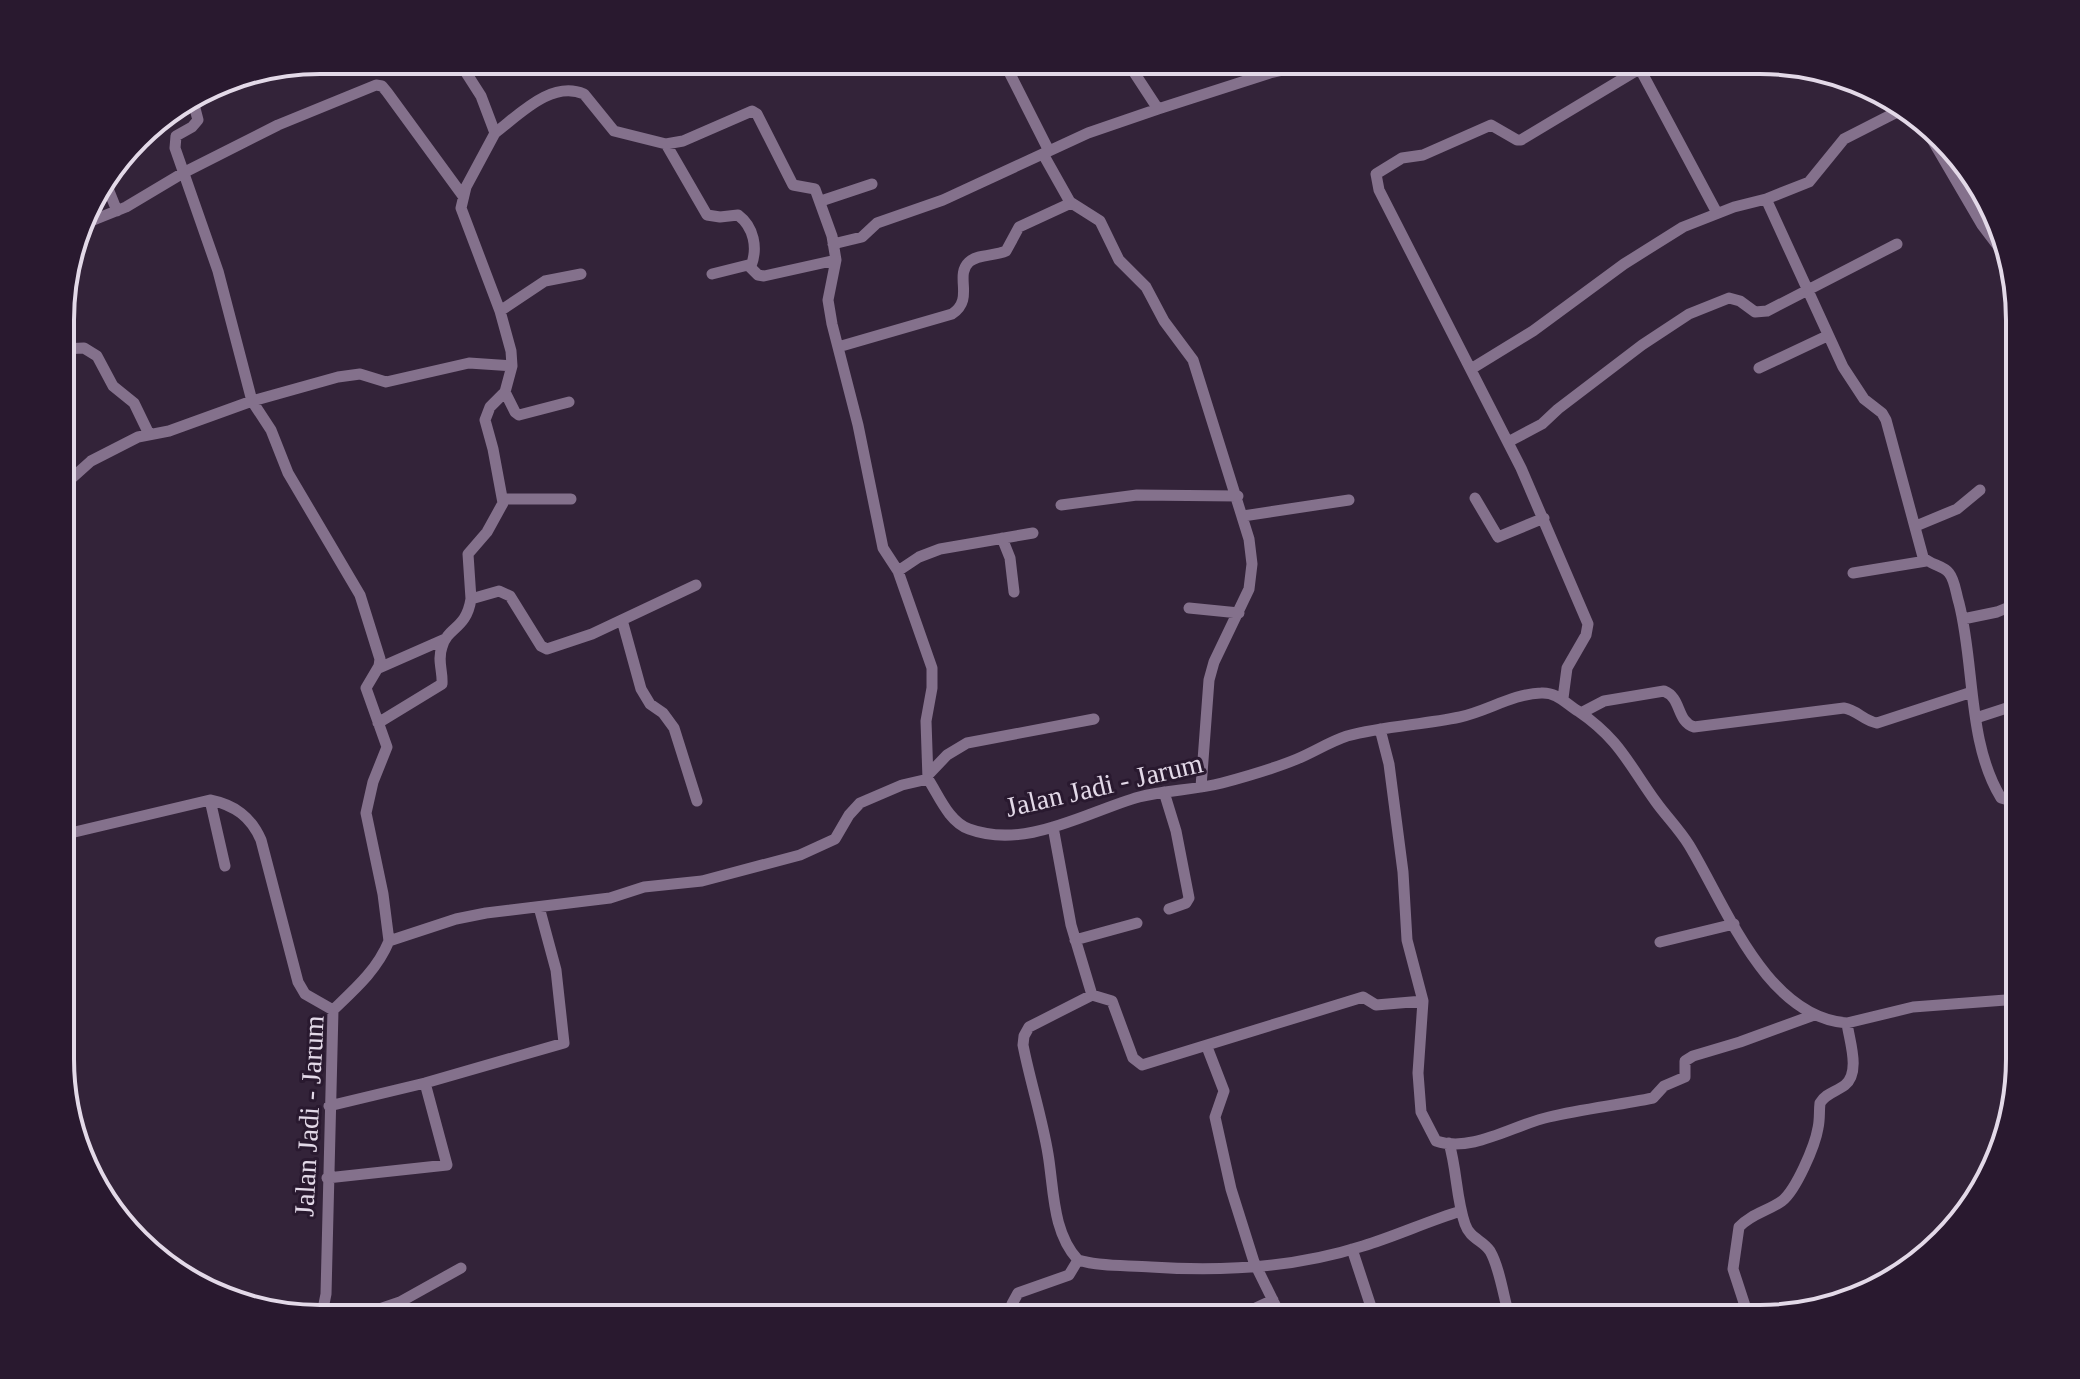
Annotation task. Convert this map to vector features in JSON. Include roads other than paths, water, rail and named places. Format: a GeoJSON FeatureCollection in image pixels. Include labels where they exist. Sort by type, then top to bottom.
{"type":"FeatureCollection","features":[{"type":"Feature","properties":{"kind":"street"},"geometry":{"type":"LineString","coordinates":[[1135,74],[1158,109]]}},
{"type":"Feature","properties":{"kind":"street"},"geometry":{"type":"LineString","coordinates":[[833,244],[862,237],[877,223],[943,200],[1088,133],[1266,74]]}},
{"type":"Feature","properties":{"kind":"street"},"geometry":{"type":"LineString","coordinates":[[1631,74],[1523,139],[1517,140],[1491,125],[1423,155],[1402,158],[1377,173],[1379,190],[1508,442],[1588,624],[1588,630],[1567,668],[1563,698],[1596,722],[1619,746],[1688,845],[1766,973],[1794,1004],[1814,1015],[1847,1023],[1913,1007],[2005,1000]]}},
{"type":"Feature","properties":{"kind":"street"},"geometry":{"type":"LineString","coordinates":[[1643,74],[1717,213]]}},
{"type":"Feature","properties":{"kind":"street"},"geometry":{"type":"LineString","coordinates":[[468,75],[481,96],[495,133]]}},
{"type":"Feature","properties":{"kind":"street"},"geometry":{"type":"LineString","coordinates":[[1010,75],[1071,203],[1100,221],[1119,260],[1146,287],[1164,321],[1193,360],[1238,496],[1252,564],[1249,589],[1214,662],[1209,680],[1201,787]]}},
{"type":"Feature","properties":{"kind":"street"},"geometry":{"type":"LineString","coordinates":[[96,219],[294,118],[376,85],[387,92],[463,196]]}},
{"type":"Feature","properties":{"kind":"street"},"geometry":{"type":"LineString","coordinates":[[379,668],[445,639],[467,617],[471,599],[468,554],[496,518],[503,499],[485,420],[490,407],[505,392],[512,366],[500,311],[461,208],[463,196],[495,133],[548,95],[564,91],[584,94],[614,131],[666,144],[683,141],[752,111],[757,114],[793,185],[813,187],[821,201],[833,244],[836,260],[828,300],[884,553],[898,571],[932,668],[926,721],[928,777]]}},
{"type":"Feature","properties":{"kind":"street"},"geometry":{"type":"LineString","coordinates":[[195,108],[198,120],[175,140],[183,173],[218,271],[252,401],[271,430],[288,473],[360,595],[380,659],[379,668],[366,688],[387,747],[373,782],[366,813],[383,894],[389,941],[456,919],[610,898],[644,887],[702,881],[800,855],[835,839],[860,803],[928,777],[947,755],[967,743],[1094,719]]}},
{"type":"Feature","properties":{"kind":"street"},"geometry":{"type":"LineString","coordinates":[[1471,369],[1533,331],[1666,237],[1717,213],[1809,182],[1844,139],[1894,113]]}},
{"type":"Feature","properties":{"kind":"street"},"geometry":{"type":"LineString","coordinates":[[666,144],[707,215],[738,215],[748,223],[755,253],[751,266]]}},
{"type":"Feature","properties":{"kind":"street"},"geometry":{"type":"LineString","coordinates":[[1940,152],[1991,237]]}},
{"type":"Feature","properties":{"kind":"street"},"geometry":{"type":"LineString","coordinates":[[821,201],[872,184]]}},
{"type":"Feature","properties":{"kind":"street"},"geometry":{"type":"LineString","coordinates":[[110,193],[117,211]]}},
{"type":"Feature","properties":{"kind":"street"},"geometry":{"type":"LineString","coordinates":[[1766,199],[1827,336],[1864,399],[1885,416],[1926,561]]}},
{"type":"Feature","properties":{"kind":"street"},"geometry":{"type":"LineString","coordinates":[[838,347],[952,314],[961,308],[964,278],[970,261],[1006,251],[1019,227],[1071,203]]}},
{"type":"Feature","properties":{"kind":"street"},"geometry":{"type":"LineString","coordinates":[[1508,442],[1536,429],[1642,345],[1689,314],[1729,298],[1759,313],[1807,292],[1897,244]]}},
{"type":"Feature","properties":{"kind":"street"},"geometry":{"type":"LineString","coordinates":[[751,266],[758,275],[764,276],[836,260]]}},
{"type":"Feature","properties":{"kind":"street"},"geometry":{"type":"LineString","coordinates":[[712,274],[751,266]]}},
{"type":"Feature","properties":{"kind":"street"},"geometry":{"type":"LineString","coordinates":[[500,311],[545,281],[581,274]]}},
{"type":"Feature","properties":{"kind":"street"},"geometry":{"type":"LineString","coordinates":[[1759,368],[1827,336]]}},
{"type":"Feature","properties":{"kind":"street"},"geometry":{"type":"LineString","coordinates":[[74,348],[84,348],[97,356],[113,386],[134,403],[149,434]]}},
{"type":"Feature","properties":{"kind":"street"},"geometry":{"type":"LineString","coordinates":[[74,476],[91,461],[138,437],[188,425],[252,401],[352,374],[386,382],[469,363],[512,366]]}},
{"type":"Feature","properties":{"kind":"street"},"geometry":{"type":"LineString","coordinates":[[505,392],[519,415],[569,402]]}},
{"type":"Feature","properties":{"kind":"street"},"geometry":{"type":"LineString","coordinates":[[1916,526],[1957,509],[1980,490]]}},
{"type":"Feature","properties":{"kind":"street"},"geometry":{"type":"LineString","coordinates":[[1061,505],[1137,495],[1238,496]]}},
{"type":"Feature","properties":{"kind":"street"},"geometry":{"type":"LineString","coordinates":[[1475,498],[1498,537],[1544,518]]}},
{"type":"Feature","properties":{"kind":"street"},"geometry":{"type":"LineString","coordinates":[[503,499],[571,499]]}},
{"type":"Feature","properties":{"kind":"street"},"geometry":{"type":"LineString","coordinates":[[1243,516],[1349,500]]}},
{"type":"Feature","properties":{"kind":"street"},"geometry":{"type":"LineString","coordinates":[[898,571],[919,557],[940,549],[1033,533]]}},
{"type":"Feature","properties":{"kind":"street"},"geometry":{"type":"LineString","coordinates":[[1002,538],[1010,558],[1014,592]]}},
{"type":"Feature","properties":{"kind":"street"},"geometry":{"type":"LineString","coordinates":[[1853,573],[1926,561],[1951,574],[1963,619],[1976,718],[1989,769],[1998,793],[2005,800]]}},
{"type":"Feature","properties":{"kind":"street"},"geometry":{"type":"LineString","coordinates":[[471,599],[504,592],[510,596],[541,646],[547,649],[569,643],[696,585]]}},
{"type":"Feature","properties":{"kind":"street"},"geometry":{"type":"LineString","coordinates":[[1189,608],[1239,613]]}},
{"type":"Feature","properties":{"kind":"street"},"geometry":{"type":"LineString","coordinates":[[1963,619],[2005,609]]}},
{"type":"Feature","properties":{"kind":"street"},"geometry":{"type":"LineString","coordinates":[[622,620],[641,689],[650,704],[663,713],[674,728],[697,801]]}},
{"type":"Feature","properties":{"kind":"street"},"geometry":{"type":"LineString","coordinates":[[378,723],[442,684],[439,658],[445,639]]}},
{"type":"Feature","properties":{"kind":"street"},"geometry":{"type":"LineString","coordinates":[[1581,713],[1604,701],[1664,691],[1670,693],[1676,702],[1683,721],[1694,727],[1844,708],[1854,709],[1867,720],[1877,723],[1972,692]]}},
{"type":"Feature","properties":{"kind":"street","name":"Jalan Jadi - Jarum"},"geometry":{"type":"LineString","coordinates":[[928,777],[959,825],[986,833],[1015,834],[1053,827],[1141,797],[1247,776],[1296,760],[1332,742],[1380,729],[1463,716],[1538,693],[1563,698]]}},
{"type":"Feature","properties":{"kind":"street"},"geometry":{"type":"LineString","coordinates":[[1976,718],[2005,709]]}},
{"type":"Feature","properties":{"kind":"street"},"geometry":{"type":"LineString","coordinates":[[1380,729],[1388,751],[1403,872],[1407,940],[1423,1001],[1418,1073],[1421,1112],[1432,1137],[1438,1142],[1484,1139],[1553,1116],[1653,1098],[1664,1086],[1685,1077],[1685,1061],[1688,1058],[1814,1015]]}},
{"type":"Feature","properties":{"kind":"street"},"geometry":{"type":"LineString","coordinates":[[1164,792],[1176,831],[1189,898],[1186,903],[1169,909]]}},
{"type":"Feature","properties":{"kind":"street"},"geometry":{"type":"LineString","coordinates":[[210,800],[225,866]]}},
{"type":"Feature","properties":{"kind":"street"},"geometry":{"type":"LineString","coordinates":[[74,832],[210,800],[226,803],[244,814],[254,825],[282,913],[298,982],[305,994],[333,1010]]}},
{"type":"Feature","properties":{"kind":"street"},"geometry":{"type":"LineString","coordinates":[[1053,827],[1063,893],[1092,995]]}},
{"type":"Feature","properties":{"kind":"street"},"geometry":{"type":"LineString","coordinates":[[329,1106],[425,1083],[564,1043],[556,970],[539,907]]}},
{"type":"Feature","properties":{"kind":"street"},"geometry":{"type":"LineString","coordinates":[[1075,940],[1137,923]]}},
{"type":"Feature","properties":{"kind":"street"},"geometry":{"type":"LineString","coordinates":[[1660,942],[1734,924]]}},
{"type":"Feature","properties":{"kind":"street","name":"Jalan Jadi - Jarum"},"geometry":{"type":"LineString","coordinates":[[324,1305],[333,1010],[369,975],[389,941]]}},
{"type":"Feature","properties":{"kind":"street"},"geometry":{"type":"LineString","coordinates":[[1078,1260],[1067,1244],[1054,1202],[1048,1152],[1030,1078],[1024,1036],[1035,1023],[1092,995],[1112,1001],[1133,1058],[1139,1065],[1207,1047],[1282,1020],[1364,997],[1376,1005],[1423,1001]]}},
{"type":"Feature","properties":{"kind":"street"},"geometry":{"type":"LineString","coordinates":[[1744,1304],[1733,1269],[1739,1227],[1789,1194],[1815,1141],[1820,1103],[1846,1084],[1853,1072],[1847,1023]]}},
{"type":"Feature","properties":{"kind":"street"},"geometry":{"type":"LineString","coordinates":[[1207,1047],[1224,1091],[1215,1117],[1223,1156],[1257,1268],[1275,1304]]}},
{"type":"Feature","properties":{"kind":"street"},"geometry":{"type":"LineString","coordinates":[[327,1178],[447,1165],[425,1083]]}},
{"type":"Feature","properties":{"kind":"street"},"geometry":{"type":"LineString","coordinates":[[1449,1143],[1456,1167],[1461,1211],[1471,1236],[1490,1251],[1506,1304]]}},
{"type":"Feature","properties":{"kind":"street"},"geometry":{"type":"LineString","coordinates":[[1078,1260],[1180,1269],[1257,1268],[1352,1249],[1461,1211]]}},
{"type":"Feature","properties":{"kind":"street"},"geometry":{"type":"LineString","coordinates":[[1352,1249],[1370,1304]]}},
{"type":"Feature","properties":{"kind":"street"},"geometry":{"type":"LineString","coordinates":[[1012,1305],[1018,1293],[1069,1275],[1078,1260]]}},
{"type":"Feature","properties":{"kind":"street"},"geometry":{"type":"LineString","coordinates":[[391,1305],[461,1268]]}},
{"type":"Feature","properties":{"kind":"street"},"geometry":{"type":"LineString","coordinates":[[1264,1304],[1273,1300]]}}]}
